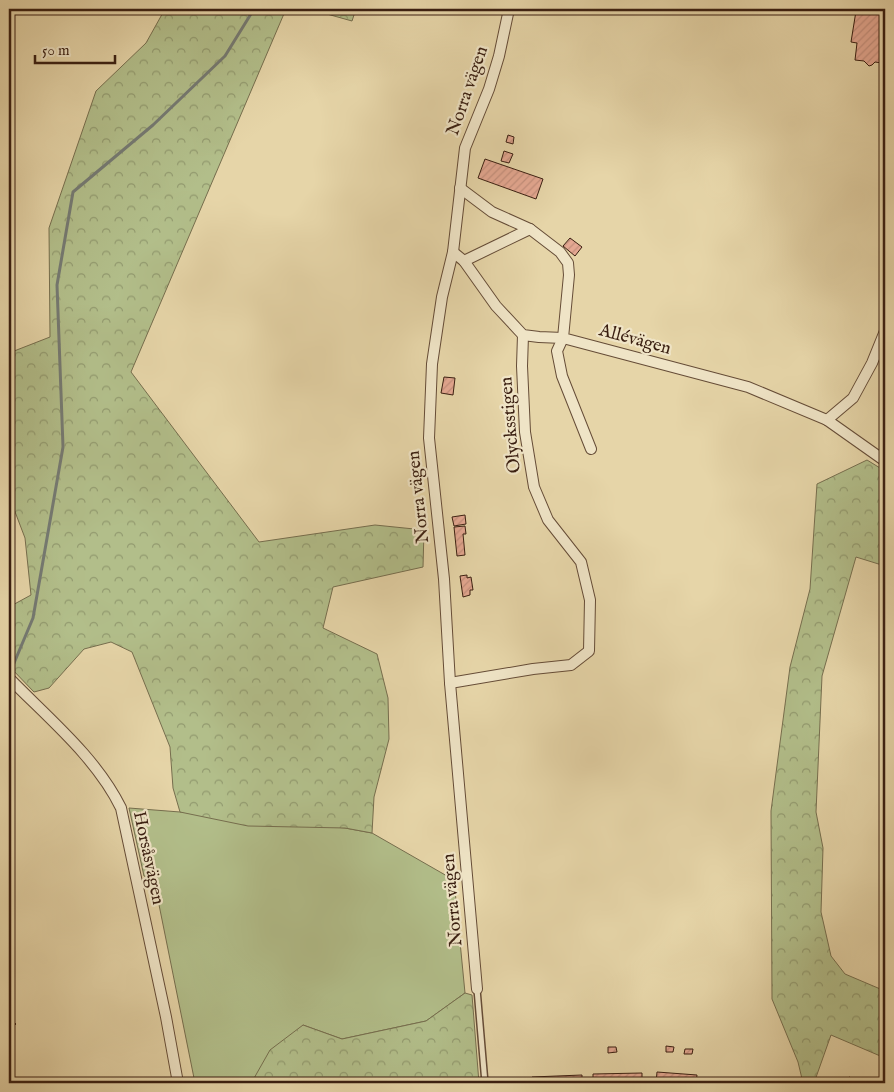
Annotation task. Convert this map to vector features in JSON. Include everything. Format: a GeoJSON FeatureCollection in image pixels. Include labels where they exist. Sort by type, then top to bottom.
{"type":"FeatureCollection","features":[{"type":"Feature","properties":{"kind":"street","name":"Norra vägen"},"geometry":{"type":"LineString","coordinates":[[477,989],[450,683],[444,579],[429,438],[432,364],[442,297],[453,252],[465,148],[489,88],[499,56],[505,12]]}},
{"type":"Feature","properties":{"kind":"street"},"geometry":{"type":"LineString","coordinates":[[460,188],[492,212],[530,229],[560,252],[568,263],[569,290],[563,338],[557,351],[562,376],[591,449]]}},
{"type":"Feature","properties":{"kind":"street"},"geometry":{"type":"LineString","coordinates":[[464,261],[530,229]]}},
{"type":"Feature","properties":{"kind":"street"},"geometry":{"type":"LineString","coordinates":[[453,252],[464,261],[496,306],[524,335]]}},
{"type":"Feature","properties":{"kind":"street"},"geometry":{"type":"LineString","coordinates":[[827,420],[853,398],[872,363],[885,331]]}},
{"type":"Feature","properties":{"kind":"street","name":"Allévägen"},"geometry":{"type":"LineString","coordinates":[[524,335],[563,338],[748,387],[827,420],[885,462]]}},
{"type":"Feature","properties":{"kind":"street","name":"Olycksstigen"},"geometry":{"type":"LineString","coordinates":[[450,683],[533,669],[570,665],[589,651],[590,600],[581,562],[548,520],[534,487],[525,432],[522,366],[524,335]]}},
{"type":"Feature","properties":{"kind":"street","name":"Horsåsvägen"},"geometry":{"type":"LineString","coordinates":[[9,678],[100,773],[114,792],[121,808],[166,1017],[178,1083]]}},
{"type":"Feature","properties":{"kind":"lane"},"geometry":{"type":"LineString","coordinates":[[477,989],[486,1083]]}},
{"type":"Feature","properties":{"kind":"green space"},"geometry":{"type":"Polygon","coordinates":[[[165,9],[286,9],[131,372],[259,542],[375,525],[424,530],[423,567],[333,587],[323,628],[377,654],[388,698],[389,739],[374,797],[372,833],[345,828],[248,826],[180,812],[173,788],[170,747],[132,652],[111,642],[84,649],[49,688],[34,692],[9,666],[9,607],[31,595],[25,538],[9,496],[9,353],[50,337],[49,228],[96,91],[146,43],[165,9]]]}},
{"type":"Feature","properties":{"kind":"green space"},"geometry":{"type":"Polygon","coordinates":[[[309,9],[356,9],[352,21],[309,9]]]}},
{"type":"Feature","properties":{"kind":"green space"},"geometry":{"type":"Polygon","coordinates":[[[867,460],[885,471],[885,566],[856,557],[822,676],[816,812],[823,848],[821,912],[831,956],[845,974],[885,991],[885,1058],[831,1035],[814,1083],[803,1083],[798,1062],[772,999],[771,811],[790,667],[810,589],[817,484],[867,460]]]}},
{"type":"Feature","properties":{"kind":"green space"},"geometry":{"type":"Polygon","coordinates":[[[129,808],[345,828],[372,833],[454,880],[465,993],[426,1021],[342,1039],[303,1025],[254,1080],[254,1083],[195,1083],[154,880],[144,876],[129,808]]]}},
{"type":"Feature","properties":{"kind":"green space"},"geometry":{"type":"Polygon","coordinates":[[[465,993],[472,995],[479,1083],[254,1083],[253,1080],[270,1050],[303,1025],[342,1039],[426,1021],[465,993]]]}},
{"type":"Feature","properties":{"kind":"building"},"geometry":{"type":"Polygon","coordinates":[[[861,9],[885,9],[885,46],[882,63],[875,62],[869,66],[864,61],[855,60],[857,43],[851,42],[856,11],[861,11],[861,9]]]}},
{"type":"Feature","properties":{"kind":"building"},"geometry":{"type":"Polygon","coordinates":[[[508,135],[514,137],[513,144],[506,142],[508,135]]]}},
{"type":"Feature","properties":{"kind":"building"},"geometry":{"type":"Polygon","coordinates":[[[504,151],[513,154],[509,163],[501,161],[504,151]]]}},
{"type":"Feature","properties":{"kind":"building"},"geometry":{"type":"Polygon","coordinates":[[[485,159],[543,179],[536,199],[478,178],[485,159]]]}},
{"type":"Feature","properties":{"kind":"building"},"geometry":{"type":"Polygon","coordinates":[[[570,238],[582,247],[575,256],[563,246],[570,238]]]}},
{"type":"Feature","properties":{"kind":"building"},"geometry":{"type":"Polygon","coordinates":[[[444,377],[455,378],[453,395],[441,393],[444,377]]]}},
{"type":"Feature","properties":{"kind":"building"},"geometry":{"type":"Polygon","coordinates":[[[465,515],[466,524],[454,526],[452,517],[465,515]]]}},
{"type":"Feature","properties":{"kind":"building"},"geometry":{"type":"Polygon","coordinates":[[[465,526],[466,534],[463,534],[465,555],[457,556],[454,527],[465,526]]]}},
{"type":"Feature","properties":{"kind":"building"},"geometry":{"type":"Polygon","coordinates":[[[467,575],[467,578],[471,577],[473,590],[470,590],[470,595],[463,597],[460,576],[467,575]]]}},
{"type":"Feature","properties":{"kind":"building"},"geometry":{"type":"Polygon","coordinates":[[[9,1017],[16,1024],[9,1031],[9,1017]]]}},
{"type":"Feature","properties":{"kind":"building"},"geometry":{"type":"Polygon","coordinates":[[[666,1046],[674,1047],[673,1052],[666,1052],[666,1046]]]}},
{"type":"Feature","properties":{"kind":"building"},"geometry":{"type":"Polygon","coordinates":[[[608,1047],[616,1047],[617,1052],[608,1053],[608,1047]]]}},
{"type":"Feature","properties":{"kind":"building"},"geometry":{"type":"Polygon","coordinates":[[[685,1049],[693,1049],[692,1054],[684,1054],[685,1049]]]}},
{"type":"Feature","properties":{"kind":"building"},"geometry":{"type":"Polygon","coordinates":[[[883,1068],[885,1069],[885,1080],[880,1078],[883,1068]]]}},
{"type":"Feature","properties":{"kind":"building"},"geometry":{"type":"Polygon","coordinates":[[[657,1072],[697,1075],[696,1083],[656,1083],[657,1072]]]}},
{"type":"Feature","properties":{"kind":"building"},"geometry":{"type":"Polygon","coordinates":[[[642,1073],[642,1083],[593,1083],[593,1074],[642,1073]]]}},
{"type":"Feature","properties":{"kind":"building"},"geometry":{"type":"Polygon","coordinates":[[[582,1075],[582,1083],[533,1083],[532,1077],[582,1075]]]}},
{"type":"Feature","properties":{"kind":"building"},"geometry":{"type":"Polygon","coordinates":[[[849,1077],[858,1080],[857,1083],[847,1083],[849,1077]]]}},
{"type":"Feature","properties":{"kind":"waterway"},"geometry":{"type":"LineString","coordinates":[[9,675],[33,618],[63,447],[57,285],[73,192],[153,125],[225,56],[254,9]]}}]}
